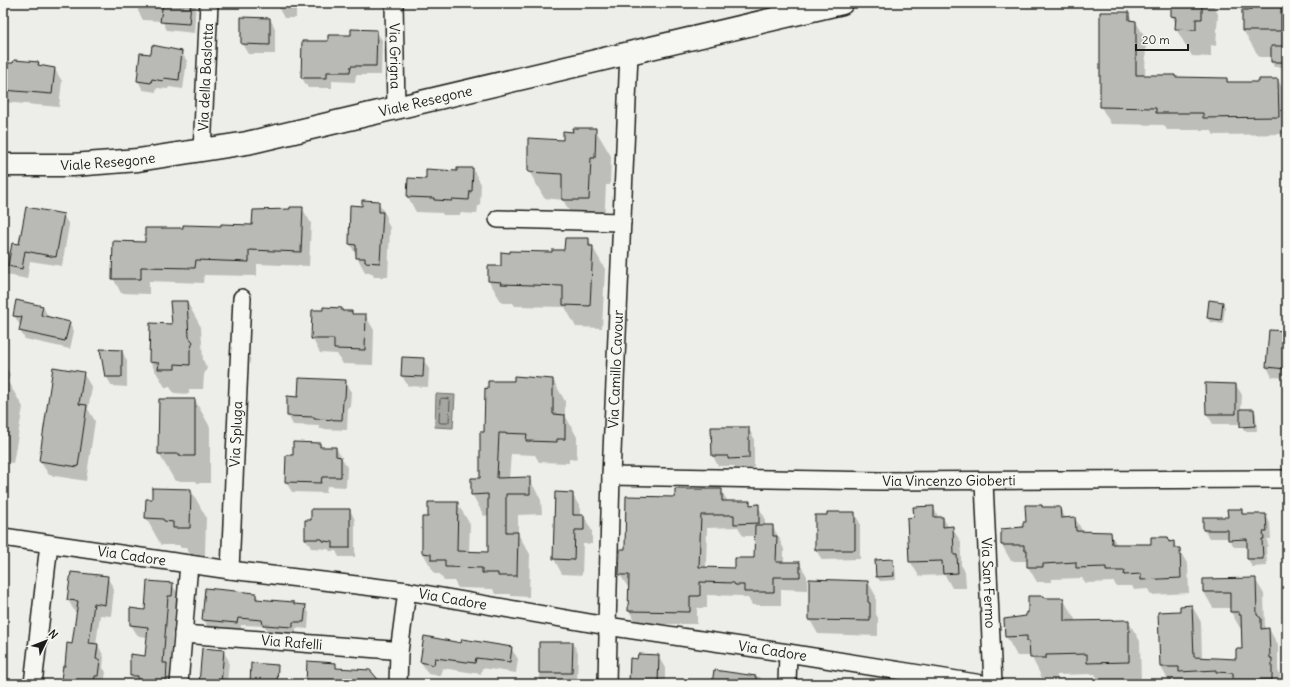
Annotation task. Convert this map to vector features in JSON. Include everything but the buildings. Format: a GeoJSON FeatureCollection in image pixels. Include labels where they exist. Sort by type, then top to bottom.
{"type":"FeatureCollection","features":[{"type":"Feature","properties":{"kind":"street","name":"Via della Baslotta"},"geometry":{"type":"LineString","coordinates":[[202,151],[209,3]]}},
{"type":"Feature","properties":{"kind":"street","name":"Via Grigna"},"geometry":{"type":"LineString","coordinates":[[394,3],[396,108]]}},
{"type":"Feature","properties":{"kind":"street","name":"Viale Resegone"},"geometry":{"type":"LineString","coordinates":[[3,165],[94,164],[138,160],[247,143],[842,3]]}},
{"type":"Feature","properties":{"kind":"street","name":"Via Camillo Cavour"},"geometry":{"type":"LineString","coordinates":[[607,684],[611,476],[629,54]]}},
{"type":"Feature","properties":{"kind":"street"},"geometry":{"type":"LineString","coordinates":[[498,219],[622,222]]}},
{"type":"Feature","properties":{"kind":"street","name":"Via Spluga"},"geometry":{"type":"LineString","coordinates":[[230,570],[242,298]]}},
{"type":"Feature","properties":{"kind":"street","name":"Via Vincenzo Gioberti"},"geometry":{"type":"LineString","coordinates":[[611,476],[984,482],[1287,479]]}},
{"type":"Feature","properties":{"kind":"street","name":"Via San Fermo"},"geometry":{"type":"LineString","coordinates":[[984,482],[993,684]]}},
{"type":"Feature","properties":{"kind":"street","name":"Via Cadore"},"geometry":{"type":"LineString","coordinates":[[3,537],[230,570],[407,591],[607,626],[788,653],[903,678],[982,684]]}},
{"type":"Feature","properties":{"kind":"street"},"geometry":{"type":"LineString","coordinates":[[32,684],[49,544]]}},
{"type":"Feature","properties":{"kind":"street"},"geometry":{"type":"LineString","coordinates":[[179,684],[189,564]]}},
{"type":"Feature","properties":{"kind":"street"},"geometry":{"type":"LineString","coordinates":[[398,684],[407,591]]}},
{"type":"Feature","properties":{"kind":"street","name":"Via Rafelli"},"geometry":{"type":"LineString","coordinates":[[183,634],[400,652]]}},
{"type":"Feature","properties":{"kind":"street"},"geometry":{"type":"LineString","coordinates":[[787,684],[788,653]]}},
{"type":"Feature","properties":{"kind":"water"},"geometry":{"type":"Polygon","coordinates":[[[436,394],[455,395],[453,428],[435,427],[436,394]]]}}]}
